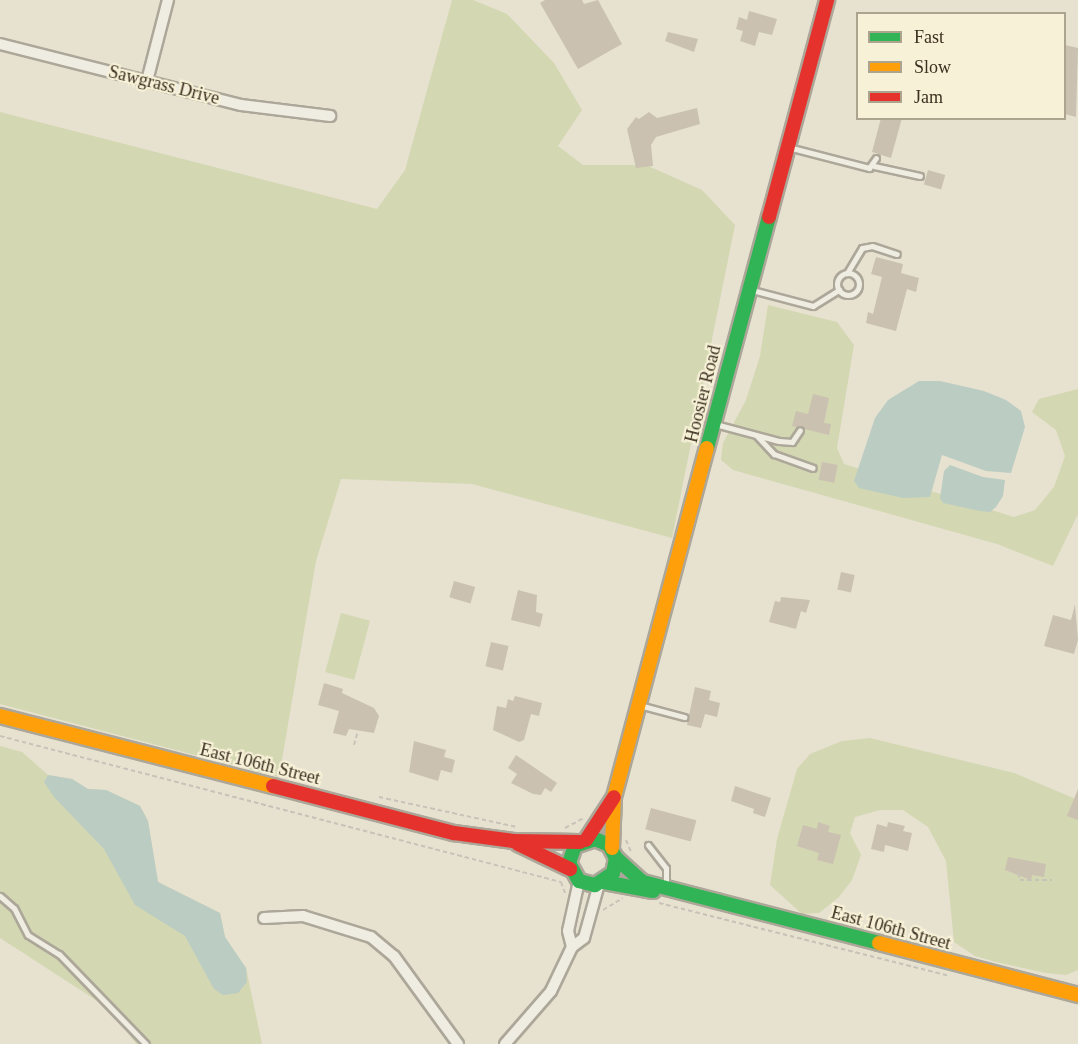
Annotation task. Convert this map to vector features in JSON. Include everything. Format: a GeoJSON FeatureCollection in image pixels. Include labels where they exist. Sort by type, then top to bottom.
{"type":"FeatureCollection","features":[{"type":"Feature","properties":{"kind":"street"},"geometry":{"type":"LineString","coordinates":[[147,81],[168,0]]}},
{"type":"Feature","properties":{"kind":"street","name":"Hoosier Road"},"geometry":{"type":"LineString","coordinates":[[614,853],[614,797],[827,0]]}},
{"type":"Feature","properties":{"kind":"street","name":"Sawgrass Drive"},"geometry":{"type":"LineString","coordinates":[[0,44],[241,105],[330,116]]}},
{"type":"Feature","properties":{"kind":"street","name":"East 106th Street"},"geometry":{"type":"LineString","coordinates":[[0,716],[454,833],[513,841],[583,841]]}},
{"type":"Feature","properties":{"kind":"street","name":"Hoosier Road"},"geometry":{"type":"LineString","coordinates":[[583,841],[614,797]]}},
{"type":"Feature","properties":{"kind":"street","name":"East 106th Street"},"geometry":{"type":"LineString","coordinates":[[513,841],[575,875]]}},
{"type":"Feature","properties":{"kind":"street"},"geometry":{"type":"LineString","coordinates":[[506,1044],[551,991],[572,948],[584,938],[602,883],[614,873],[614,853],[603,841],[583,841],[572,851],[575,875],[568,931],[572,948]]}},
{"type":"Feature","properties":{"kind":"street","name":"East 106th Street"},"geometry":{"type":"LineString","coordinates":[[614,853],[643,882],[695,898],[1078,995]]}},
{"type":"Feature","properties":{"kind":"street"},"geometry":{"type":"LineString","coordinates":[[575,875],[602,883]]}},
{"type":"Feature","properties":{"kind":"street","name":"East 106th Street"},"geometry":{"type":"LineString","coordinates":[[602,883],[695,898]]}},
{"type":"Feature","properties":{"kind":"street"},"geometry":{"type":"LineString","coordinates":[[264,918],[303,916],[371,937],[393,956],[458,1044]]}},
{"type":"Feature","properties":{"kind":"lane"},"geometry":{"type":"LineString","coordinates":[[787,147],[869,168],[874,166],[920,176]]}},
{"type":"Feature","properties":{"kind":"lane"},"geometry":{"type":"LineString","coordinates":[[874,166],[876,158]]}},
{"type":"Feature","properties":{"kind":"lane"},"geometry":{"type":"LineString","coordinates":[[839,290],[838,280],[847,273],[862,248],[872,246],[897,254]]}},
{"type":"Feature","properties":{"kind":"lane"},"geometry":{"type":"LineString","coordinates":[[839,290],[848,294],[858,287],[856,277],[847,273]]}},
{"type":"Feature","properties":{"kind":"lane"},"geometry":{"type":"LineString","coordinates":[[748,289],[813,306],[839,290]]}},
{"type":"Feature","properties":{"kind":"lane"},"geometry":{"type":"LineString","coordinates":[[714,424],[792,442],[800,430]]}},
{"type":"Feature","properties":{"kind":"lane"},"geometry":{"type":"LineString","coordinates":[[756,435],[774,454],[813,468]]}},
{"type":"Feature","properties":{"kind":"lane"},"geometry":{"type":"LineString","coordinates":[[639,705],[684,717]]}},
{"type":"Feature","properties":{"kind":"lane"},"geometry":{"type":"LineString","coordinates":[[648,845],[666,868],[666,888]]}},
{"type":"Feature","properties":{"kind":"lane"},"geometry":{"type":"LineString","coordinates":[[0,896],[14,909],[28,935],[59,954],[146,1044]]}},
{"type":"Feature","properties":{"kind":"path"},"geometry":{"type":"LineString","coordinates":[[354,745],[358,731]]}},
{"type":"Feature","properties":{"kind":"path"},"geometry":{"type":"LineString","coordinates":[[0,736],[561,882],[566,899]]}},
{"type":"Feature","properties":{"kind":"path"},"geometry":{"type":"LineString","coordinates":[[379,797],[526,828]]}},
{"type":"Feature","properties":{"kind":"path"},"geometry":{"type":"LineString","coordinates":[[1018,873],[1020,880],[1052,880]]}},
{"type":"Feature","properties":{"kind":"path"},"geometry":{"type":"LineString","coordinates":[[651,901],[908,969],[953,977]]}},
{"type":"Feature","properties":{"kind":"green space"},"geometry":{"type":"Polygon","coordinates":[[[452,0],[473,0],[507,14],[554,63],[582,110],[558,146],[583,165],[646,165],[702,190],[735,225],[672,538],[472,484],[341,479],[316,561],[279,777],[0,704],[0,112],[377,209],[405,170],[452,0]]]}},
{"type":"Feature","properties":{"kind":"green space"},"geometry":{"type":"Polygon","coordinates":[[[768,305],[837,322],[854,345],[837,448],[844,464],[1014,517],[1035,510],[1054,487],[1065,456],[1056,430],[1032,412],[1039,399],[1078,389],[1078,514],[1053,566],[997,544],[733,470],[721,460],[723,443],[746,400],[760,356],[768,305]]]}},
{"type":"Feature","properties":{"kind":"green space"},"geometry":{"type":"Polygon","coordinates":[[[341,613],[370,621],[354,680],[325,672],[341,613]]]}},
{"type":"Feature","properties":{"kind":"green space"},"geometry":{"type":"Polygon","coordinates":[[[870,738],[1014,773],[1078,800],[1078,970],[1066,975],[996,962],[975,956],[954,942],[946,861],[928,827],[903,810],[880,810],[855,817],[850,833],[861,855],[852,880],[839,897],[819,913],[802,914],[770,885],[777,839],[797,769],[810,754],[842,741],[870,738]]]}},
{"type":"Feature","properties":{"kind":"green space"},"geometry":{"type":"Polygon","coordinates":[[[0,746],[22,752],[48,775],[72,779],[88,789],[106,790],[140,806],[148,821],[158,882],[220,913],[225,937],[246,968],[262,1044],[136,1044],[116,1016],[99,1002],[0,938],[0,746]]]}},
{"type":"Feature","properties":{"kind":"shaded area"},"geometry":{"type":"Polygon","coordinates":[[[919,381],[940,381],[984,391],[1006,400],[1021,411],[1025,427],[1011,473],[986,471],[942,455],[930,497],[903,498],[859,488],[854,481],[875,418],[888,400],[919,381]]]}},
{"type":"Feature","properties":{"kind":"shaded area"},"geometry":{"type":"Polygon","coordinates":[[[950,465],[983,477],[1005,480],[1003,496],[996,507],[990,512],[943,503],[940,498],[944,471],[950,465]]]}},
{"type":"Feature","properties":{"kind":"shaded area"},"geometry":{"type":"Polygon","coordinates":[[[48,775],[72,779],[88,789],[106,790],[140,806],[148,821],[158,882],[220,913],[225,937],[246,968],[247,982],[238,993],[223,995],[214,989],[185,936],[135,905],[104,849],[54,797],[44,782],[48,775]]]}},
{"type":"Feature","properties":{"kind":"building"},"geometry":{"type":"Polygon","coordinates":[[[545,0],[582,0],[584,4],[598,0],[622,44],[578,69],[540,3],[545,0]]]}},
{"type":"Feature","properties":{"kind":"building"},"geometry":{"type":"Polygon","coordinates":[[[749,11],[777,19],[772,35],[759,32],[755,46],[740,41],[743,31],[736,29],[739,17],[747,20],[749,11]]]}},
{"type":"Feature","properties":{"kind":"building"},"geometry":{"type":"Polygon","coordinates":[[[668,32],[698,39],[694,52],[665,41],[668,32]]]}},
{"type":"Feature","properties":{"kind":"building"},"geometry":{"type":"Polygon","coordinates":[[[1066,45],[1078,48],[1076,117],[1066,114],[1066,45]]]}},
{"type":"Feature","properties":{"kind":"building"},"geometry":{"type":"Polygon","coordinates":[[[697,108],[700,124],[656,137],[651,145],[653,166],[636,168],[627,129],[636,117],[639,119],[649,112],[657,118],[697,108]]]}},
{"type":"Feature","properties":{"kind":"building"},"geometry":{"type":"Polygon","coordinates":[[[880,120],[901,120],[891,158],[872,152],[880,120]]]}},
{"type":"Feature","properties":{"kind":"building"},"geometry":{"type":"Polygon","coordinates":[[[928,170],[945,175],[941,189],[924,184],[928,170]]]}},
{"type":"Feature","properties":{"kind":"building"},"geometry":{"type":"Polygon","coordinates":[[[876,257],[903,264],[901,273],[919,278],[916,292],[907,289],[896,331],[866,323],[868,312],[873,314],[882,277],[871,274],[876,257]]]}},
{"type":"Feature","properties":{"kind":"building"},"geometry":{"type":"Polygon","coordinates":[[[813,394],[829,398],[824,423],[831,424],[829,435],[792,426],[796,411],[808,414],[813,394]]]}},
{"type":"Feature","properties":{"kind":"building"},"geometry":{"type":"Polygon","coordinates":[[[822,462],[838,465],[834,483],[819,480],[822,462]]]}},
{"type":"Feature","properties":{"kind":"building"},"geometry":{"type":"Polygon","coordinates":[[[841,572],[855,575],[851,593],[837,590],[841,572]]]}},
{"type":"Feature","properties":{"kind":"building"},"geometry":{"type":"Polygon","coordinates":[[[454,581],[475,587],[470,603],[449,597],[454,581]]]}},
{"type":"Feature","properties":{"kind":"building"},"geometry":{"type":"Polygon","coordinates":[[[518,590],[537,595],[536,612],[543,614],[540,627],[511,620],[518,590]]]}},
{"type":"Feature","properties":{"kind":"building"},"geometry":{"type":"Polygon","coordinates":[[[781,597],[810,600],[806,613],[801,611],[796,629],[769,622],[775,601],[780,602],[781,597]]]}},
{"type":"Feature","properties":{"kind":"building"},"geometry":{"type":"Polygon","coordinates":[[[1075,604],[1078,640],[1074,654],[1044,646],[1053,615],[1071,620],[1075,604]]]}},
{"type":"Feature","properties":{"kind":"building"},"geometry":{"type":"Polygon","coordinates":[[[491,642],[509,646],[503,670],[485,666],[491,642]]]}},
{"type":"Feature","properties":{"kind":"building"},"geometry":{"type":"Polygon","coordinates":[[[324,683],[343,689],[342,693],[374,708],[379,716],[374,733],[349,729],[346,736],[333,733],[339,711],[318,705],[324,683]]]}},
{"type":"Feature","properties":{"kind":"building"},"geometry":{"type":"Polygon","coordinates":[[[695,687],[711,691],[709,700],[720,703],[717,717],[705,714],[701,728],[687,725],[695,687]]]}},
{"type":"Feature","properties":{"kind":"building"},"geometry":{"type":"Polygon","coordinates":[[[515,696],[542,703],[539,716],[531,714],[524,740],[519,742],[493,730],[497,706],[506,708],[508,699],[513,701],[515,696]]]}},
{"type":"Feature","properties":{"kind":"building"},"geometry":{"type":"Polygon","coordinates":[[[414,741],[446,750],[444,757],[455,760],[452,773],[441,770],[438,781],[409,772],[414,741]]]}},
{"type":"Feature","properties":{"kind":"building"},"geometry":{"type":"Polygon","coordinates":[[[516,755],[557,783],[551,792],[545,788],[541,795],[533,794],[511,783],[517,774],[508,768],[516,755]]]}},
{"type":"Feature","properties":{"kind":"building"},"geometry":{"type":"Polygon","coordinates":[[[735,786],[771,798],[765,817],[753,813],[754,809],[731,801],[735,786]]]}},
{"type":"Feature","properties":{"kind":"building"},"geometry":{"type":"Polygon","coordinates":[[[1078,789],[1078,820],[1067,816],[1078,789]]]}},
{"type":"Feature","properties":{"kind":"building"},"geometry":{"type":"Polygon","coordinates":[[[651,808],[696,820],[691,841],[645,829],[651,808]]]}},
{"type":"Feature","properties":{"kind":"building"},"geometry":{"type":"Polygon","coordinates":[[[818,822],[830,826],[828,832],[841,835],[833,864],[817,860],[819,853],[797,846],[803,825],[817,829],[818,822]]]}},
{"type":"Feature","properties":{"kind":"building"},"geometry":{"type":"Polygon","coordinates":[[[888,822],[905,826],[903,831],[912,833],[908,851],[885,845],[884,852],[871,849],[877,824],[887,827],[888,822]]]}},
{"type":"Feature","properties":{"kind":"building"},"geometry":{"type":"Polygon","coordinates":[[[1008,857],[1046,864],[1044,877],[1032,875],[1031,880],[1005,870],[1008,857]]]}},
{"type":"Feature","properties":{"kind":"traffic: fast"},"geometry":{"type":"LineString","coordinates":[[707,448],[769,217]]}},
{"type":"Feature","properties":{"kind":"traffic: fast"},"geometry":{"type":"LineString","coordinates":[[616,858],[613,873],[595,885],[579,881],[569,863],[575,846],[595,839],[609,845],[616,858],[643,882],[879,943]]}},
{"type":"Feature","properties":{"kind":"traffic: fast"},"geometry":{"type":"LineString","coordinates":[[604,882],[653,891]]}},
{"type":"Feature","properties":{"kind":"traffic: slow"},"geometry":{"type":"LineString","coordinates":[[612,848],[614,797],[707,448]]}},
{"type":"Feature","properties":{"kind":"traffic: slow"},"geometry":{"type":"LineString","coordinates":[[0,716],[273,786]]}},
{"type":"Feature","properties":{"kind":"traffic: slow"},"geometry":{"type":"LineString","coordinates":[[879,943],[1078,995]]}},
{"type":"Feature","properties":{"kind":"traffic: jam"},"geometry":{"type":"LineString","coordinates":[[769,217],[827,0]]}},
{"type":"Feature","properties":{"kind":"traffic: jam"},"geometry":{"type":"LineString","coordinates":[[273,786],[454,833],[513,841],[580,842]]}},
{"type":"Feature","properties":{"kind":"traffic: jam"},"geometry":{"type":"LineString","coordinates":[[586,840],[614,797]]}},
{"type":"Feature","properties":{"kind":"traffic: jam"},"geometry":{"type":"LineString","coordinates":[[518,844],[570,869]]}}]}
